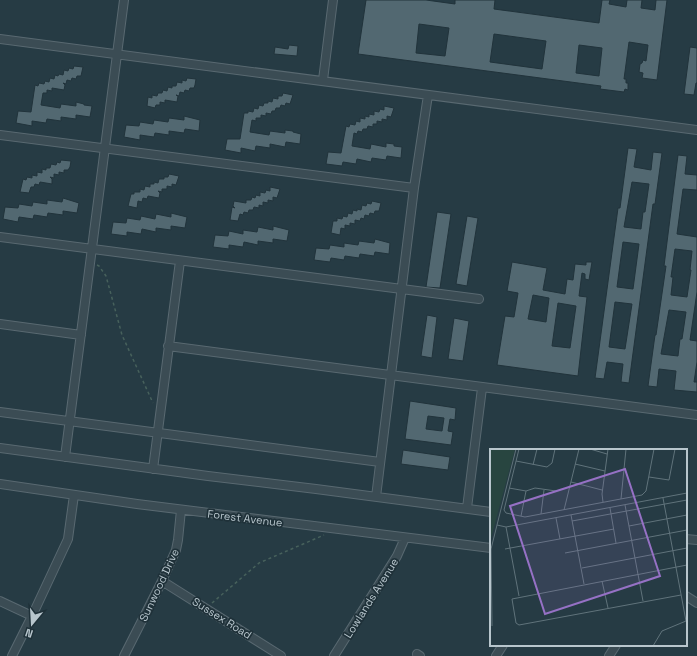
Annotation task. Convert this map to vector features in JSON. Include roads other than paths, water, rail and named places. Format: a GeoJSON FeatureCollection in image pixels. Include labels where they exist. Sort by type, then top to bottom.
{"type":"FeatureCollection","features":[{"type":"Feature","properties":{"kind":"street"},"geometry":{"type":"LineString","coordinates":[[65,457],[124,0]]}},
{"type":"Feature","properties":{"kind":"street"},"geometry":{"type":"LineString","coordinates":[[323,80],[333,0]]}},
{"type":"Feature","properties":{"kind":"street"},"geometry":{"type":"LineString","coordinates":[[0,39],[697,130]]}},
{"type":"Feature","properties":{"kind":"street"},"geometry":{"type":"LineString","coordinates":[[376,497],[403,290],[414,188],[428,95]]}},
{"type":"Feature","properties":{"kind":"street"},"geometry":{"type":"LineString","coordinates":[[0,135],[414,188]]}},
{"type":"Feature","properties":{"kind":"street"},"geometry":{"type":"LineString","coordinates":[[0,237],[479,299]]}},
{"type":"Feature","properties":{"kind":"street"},"geometry":{"type":"LineString","coordinates":[[153,469],[180,261]]}},
{"type":"Feature","properties":{"kind":"street"},"geometry":{"type":"LineString","coordinates":[[0,324],[81,335]]}},
{"type":"Feature","properties":{"kind":"street"},"geometry":{"type":"LineString","coordinates":[[168,346],[697,415]]}},
{"type":"Feature","properties":{"kind":"street"},"geometry":{"type":"LineString","coordinates":[[467,508],[482,388]]}},
{"type":"Feature","properties":{"kind":"street"},"geometry":{"type":"LineString","coordinates":[[0,412],[70,420],[380,462]]}},
{"type":"Feature","properties":{"kind":"street"},"geometry":{"type":"LineString","coordinates":[[0,448],[490,512]]}},
{"type":"Feature","properties":{"kind":"street","name":"Forest Avenue"},"geometry":{"type":"LineString","coordinates":[[0,484],[181,510],[490,548]]}},
{"type":"Feature","properties":{"kind":"street"},"geometry":{"type":"LineString","coordinates":[[12,656],[68,539],[74,495]]}},
{"type":"Feature","properties":{"kind":"street","name":"Sunwood Drive"},"geometry":{"type":"LineString","coordinates":[[124,656],[176,550],[181,510]]}},
{"type":"Feature","properties":{"kind":"street","name":"Lowlands Avenue"},"geometry":{"type":"LineString","coordinates":[[334,656],[397,556],[405,538]]}},
{"type":"Feature","properties":{"kind":"street"},"geometry":{"type":"LineString","coordinates":[[687,538],[697,540]]}},
{"type":"Feature","properties":{"kind":"street","name":"Sussex Road"},"geometry":{"type":"LineString","coordinates":[[162,581],[281,656]]}},
{"type":"Feature","properties":{"kind":"street"},"geometry":{"type":"LineString","coordinates":[[687,597],[697,603]]}},
{"type":"Feature","properties":{"kind":"street"},"geometry":{"type":"LineString","coordinates":[[0,601],[32,616]]}},
{"type":"Feature","properties":{"kind":"street"},"geometry":{"type":"LineString","coordinates":[[496,656],[502,646]]}},
{"type":"Feature","properties":{"kind":"street"},"geometry":{"type":"LineString","coordinates":[[609,656],[615,646]]}}]}
